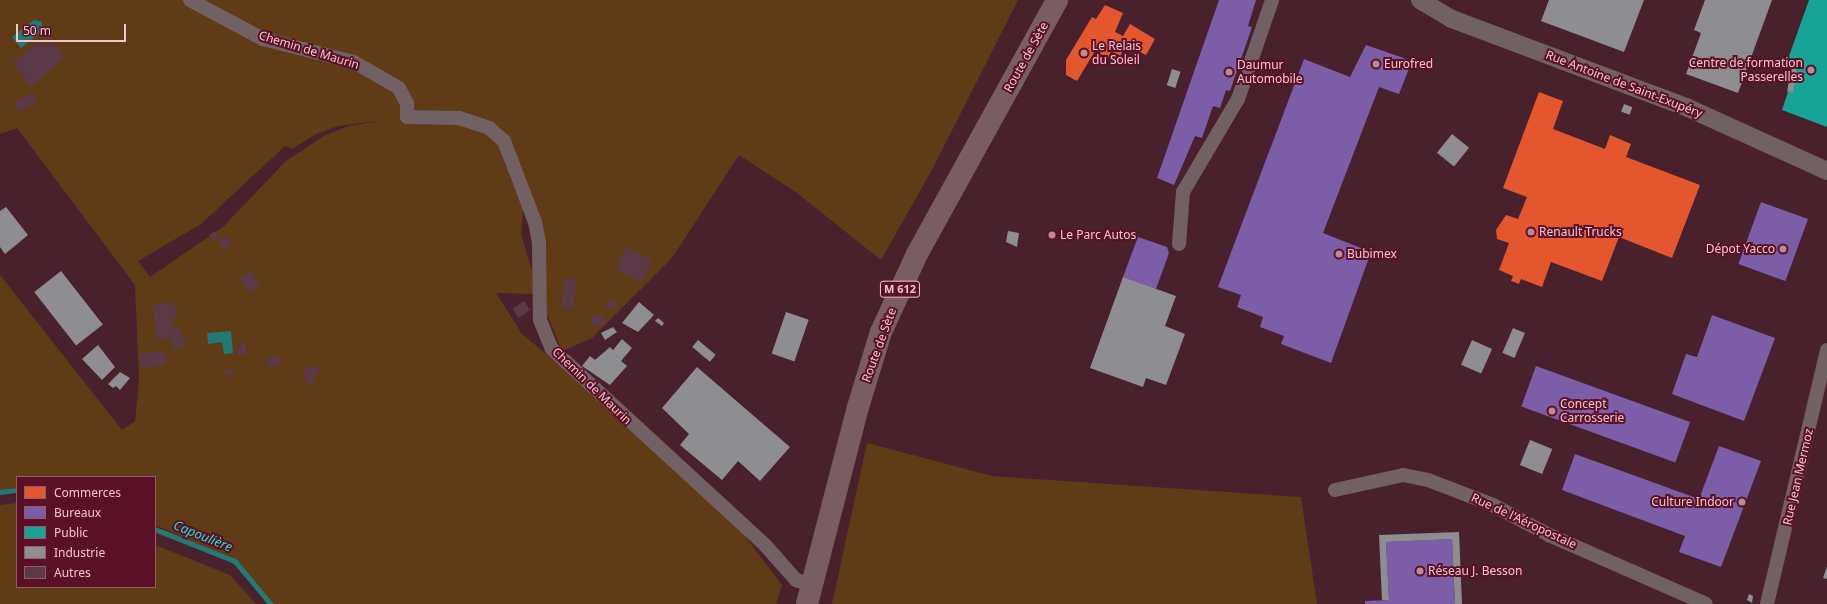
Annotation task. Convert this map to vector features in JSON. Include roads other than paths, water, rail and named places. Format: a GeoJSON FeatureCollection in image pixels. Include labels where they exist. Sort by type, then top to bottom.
{"type":"FeatureCollection","features":[{"type":"Feature","properties":{"kind":"main road","name":"Route de Sète"},"geometry":{"type":"LineString","coordinates":[[809,594],[858,406],[881,332],[917,254],[1057,0]]}},
{"type":"Feature","properties":{"kind":"street","name":"Chemin de Maurin"},"geometry":{"type":"LineString","coordinates":[[190,0],[264,39],[354,62],[399,88],[407,104],[407,117],[459,118],[489,128],[504,140],[535,222],[539,243],[540,320],[552,349],[765,545],[809,594]]}},
{"type":"Feature","properties":{"kind":"street"},"geometry":{"type":"LineString","coordinates":[[1179,244],[1183,192],[1238,99],[1272,0]]}},
{"type":"Feature","properties":{"kind":"street","name":"Rue Antoine de Saint-Exupéry"},"geometry":{"type":"LineString","coordinates":[[1420,0],[1452,19],[1686,107],[1827,171]]}},
{"type":"Feature","properties":{"kind":"street","name":"Rue Jean Mermoz"},"geometry":{"type":"LineString","coordinates":[[1767,604],[1827,350]]}},
{"type":"Feature","properties":{"kind":"street","name":"Rue de l'Aéropostale"},"geometry":{"type":"LineString","coordinates":[[1335,490],[1403,475],[1428,480],[1493,505],[1548,534],[1706,604]]}},
{"type":"Feature","properties":{"kind":"water"},"geometry":{"type":"Polygon","coordinates":[[[34,20],[42,22],[42,31],[21,48],[12,37],[34,20]]]}},
{"type":"Feature","properties":{"kind":"water"},"geometry":{"type":"Polygon","coordinates":[[[231,331],[233,353],[224,354],[222,342],[208,344],[207,333],[231,331]]]}},
{"type":"Feature","properties":{"kind":"waterway","name":"Capoulière"},"geometry":{"type":"LineString","coordinates":[[0,492],[16,490]]}},
{"type":"Feature","properties":{"kind":"waterway","name":"Capoulière"},"geometry":{"type":"LineString","coordinates":[[156,529],[235,561],[271,604]]}},
{"type":"Feature","properties":{"kind":"place","name":"Le Relais du Soleil"},"geometry":{"type":"Point","coordinates":[1084,53]}},
{"type":"Feature","properties":{"kind":"place","name":"Eurofred"},"geometry":{"type":"Point","coordinates":[1376,64]}},
{"type":"Feature","properties":{"kind":"place","name":"Centre de formation Passerelles"},"geometry":{"type":"Point","coordinates":[1811,70]}},
{"type":"Feature","properties":{"kind":"place","name":"Daumur Automobile"},"geometry":{"type":"Point","coordinates":[1229,72]}},
{"type":"Feature","properties":{"kind":"place","name":"Renault Trucks"},"geometry":{"type":"Point","coordinates":[1531,232]}},
{"type":"Feature","properties":{"kind":"place","name":"Le Parc Autos"},"geometry":{"type":"Point","coordinates":[1052,235]}},
{"type":"Feature","properties":{"kind":"place","name":"Dépot Yacco"},"geometry":{"type":"Point","coordinates":[1783,249]}},
{"type":"Feature","properties":{"kind":"place","name":"Bubimex"},"geometry":{"type":"Point","coordinates":[1339,254]}},
{"type":"Feature","properties":{"kind":"place","name":"Concept Carrosserie"},"geometry":{"type":"Point","coordinates":[1552,411]}},
{"type":"Feature","properties":{"kind":"place","name":"Culture Indoor"},"geometry":{"type":"Point","coordinates":[1742,502]}},
{"type":"Feature","properties":{"kind":"place","name":"Réseau J. Besson"},"geometry":{"type":"Point","coordinates":[1420,571]}}]}
